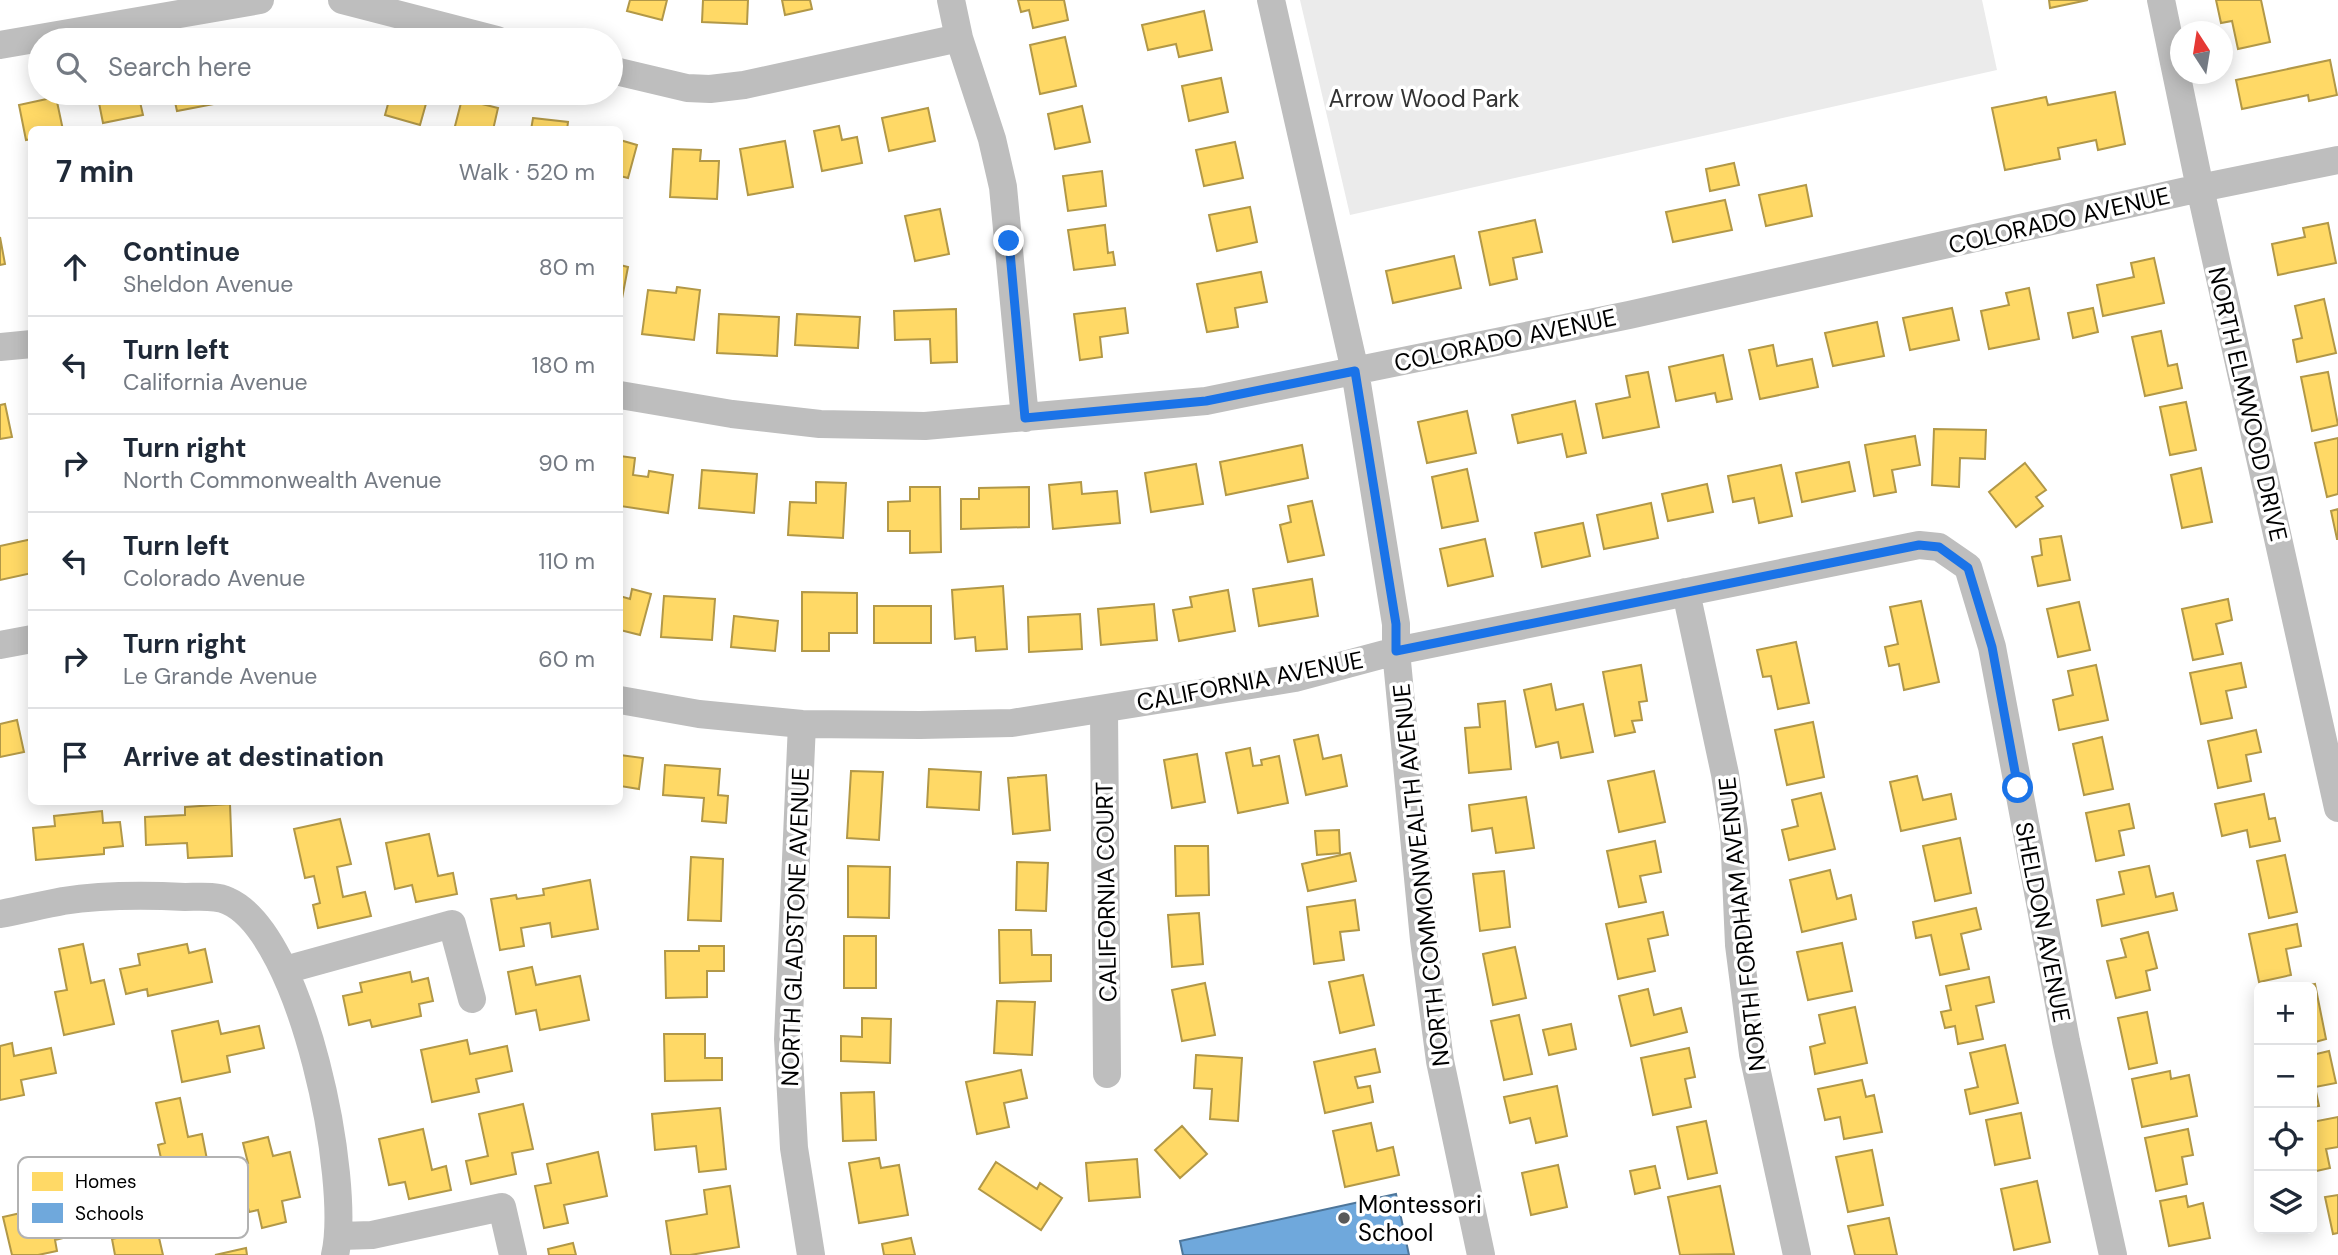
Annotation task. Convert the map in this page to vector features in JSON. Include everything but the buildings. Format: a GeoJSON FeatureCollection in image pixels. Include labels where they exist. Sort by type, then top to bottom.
{"type":"FeatureCollection","features":[{"type":"Feature","properties":{"kind":"street"},"geometry":{"type":"LineString","coordinates":[[98,28],[260,0]]}},
{"type":"Feature","properties":{"kind":"street"},"geometry":{"type":"LineString","coordinates":[[342,0],[450,28]]}},
{"type":"Feature","properties":{"kind":"street"},"geometry":{"type":"LineString","coordinates":[[951,0],[959,38],[992,139],[1003,187],[1025,418]]}},
{"type":"Feature","properties":{"kind":"street","name":"NORTH COMMONWEALTH AVENUE"},"geometry":{"type":"LineString","coordinates":[[1271,0],[1355,371],[1396,624],[1396,651],[1423,940],[1440,1061],[1481,1255]]}},
{"type":"Feature","properties":{"kind":"street","name":"NORTH ELMWOOD DRIVE"},"geometry":{"type":"LineString","coordinates":[[2161,0],[2200,188],[2338,807]]}},
{"type":"Feature","properties":{"kind":"street"},"geometry":{"type":"LineString","coordinates":[[623,73],[687,88],[710,89],[744,85],[959,38]]}},
{"type":"Feature","properties":{"kind":"street"},"geometry":{"type":"LineString","coordinates":[[0,45],[28,40]]}},
{"type":"Feature","properties":{"kind":"street","name":"COLORADO AVENUE"},"geometry":{"type":"LineString","coordinates":[[623,396],[732,414],[820,424],[925,426],[1206,401],[1861,265],[2200,188],[2338,160]]}},
{"type":"Feature","properties":{"kind":"street"},"geometry":{"type":"LineString","coordinates":[[0,348],[28,344]]}},
{"type":"Feature","properties":{"kind":"street","name":"CALIFORNIA AVENUE"},"geometry":{"type":"LineString","coordinates":[[623,701],[699,714],[802,723],[1012,723],[1295,678],[1396,651],[1919,545],[1939,547],[1952,556]]}},
{"type":"Feature","properties":{"kind":"street","name":"SHELDON AVENUE"},"geometry":{"type":"LineString","coordinates":[[1952,556],[1968,568],[1992,647],[2066,1041],[2113,1255]]}},
{"type":"Feature","properties":{"kind":"street","name":"NORTH FORDHAM AVENUE"},"geometry":{"type":"LineString","coordinates":[[1686,592],[1726,774],[1734,831],[1739,945],[1754,1054],[1797,1255]]}},
{"type":"Feature","properties":{"kind":"street"},"geometry":{"type":"LineString","coordinates":[[0,645],[28,640]]}},
{"type":"Feature","properties":{"kind":"street","name":"CALIFORNIA COURT"},"geometry":{"type":"LineString","coordinates":[[1104,709],[1107,1074]]}},
{"type":"Feature","properties":{"kind":"street","name":"NORTH GLADSTONE AVENUE"},"geometry":{"type":"LineString","coordinates":[[802,723],[788,1039],[794,1148],[811,1255]]}},
{"type":"Feature","properties":{"kind":"street"},"geometry":{"type":"LineString","coordinates":[[0,915],[65,901],[153,895],[227,900],[244,912],[265,938],[285,970],[313,1044],[337,1163],[338,1245],[502,1207],[513,1255]]}},
{"type":"Feature","properties":{"kind":"street"},"geometry":{"type":"LineString","coordinates":[[285,970],[452,924],[472,999]]}},
{"type":"Feature","properties":{"kind":"green space","name":"Arrow Wood Park"},"geometry":{"type":"Polygon","coordinates":[[[1300,0],[1982,0],[1997,70],[1350,215],[1300,0]]]}},
{"type":"Feature","properties":{"kind":"place","name":"Montessori School"},"geometry":{"type":"Point","coordinates":[1344,1218]}},
{"type":"Feature","properties":{"kind":"route"},"geometry":{"type":"LineString","coordinates":[[1009,241],[1025,418],[1206,401],[1355,371],[1396,624],[1396,651],[1919,545],[1939,547],[1968,568],[1974,584],[1992,647],[2018,788]]}}]}
